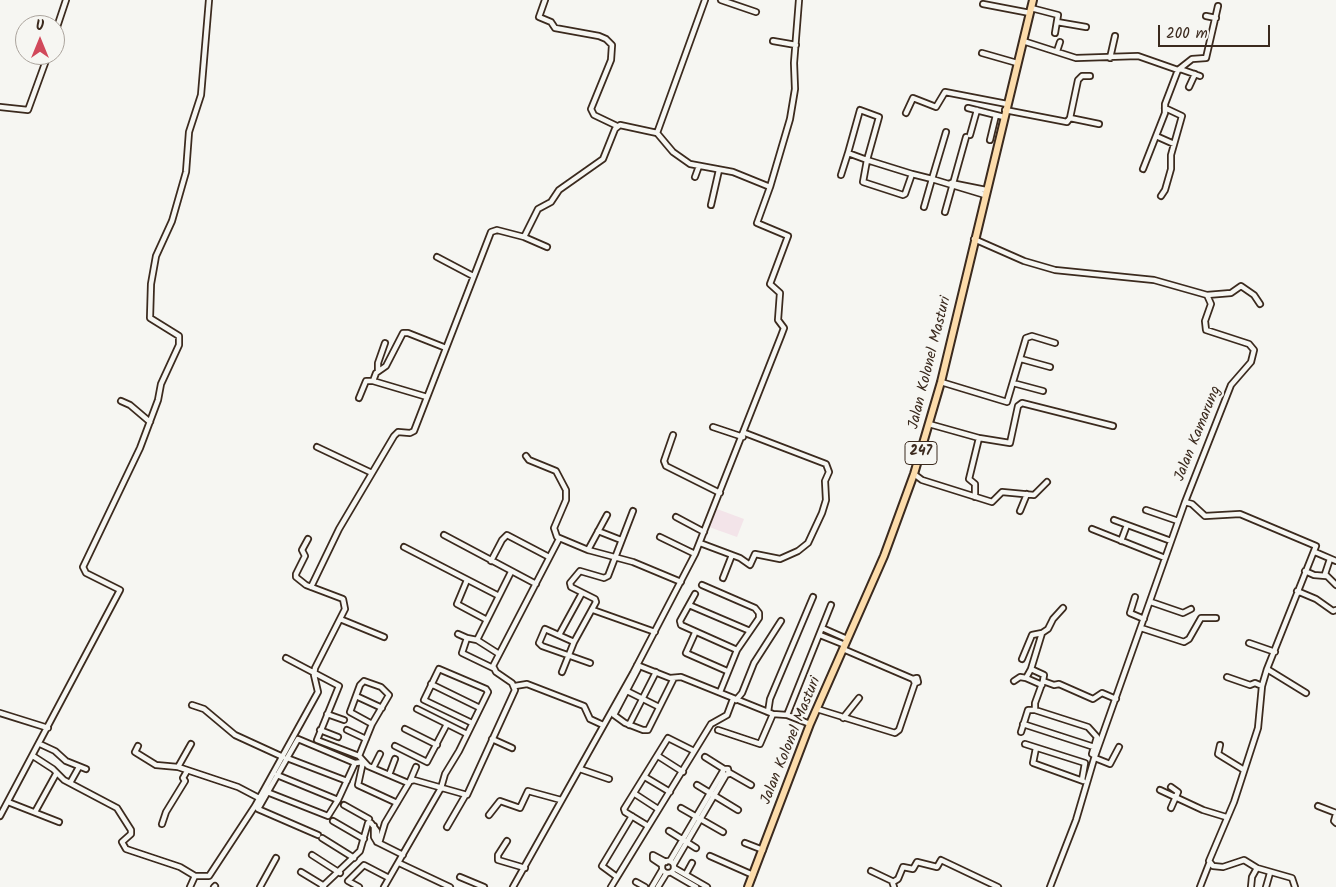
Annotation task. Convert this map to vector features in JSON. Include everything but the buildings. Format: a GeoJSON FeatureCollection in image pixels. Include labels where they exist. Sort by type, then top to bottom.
{"type":"FeatureCollection","features":[{"type":"Feature","properties":{"kind":"main road","name":"Jalan Kolonel Masturi"},"geometry":{"type":"LineString","coordinates":[[748,887],[816,709],[886,554],[914,474],[942,382],[1002,114],[1033,0]]}},
{"type":"Feature","properties":{"kind":"street"},"geometry":{"type":"LineString","coordinates":[[61,15],[66,0]]}},
{"type":"Feature","properties":{"kind":"street"},"geometry":{"type":"LineString","coordinates":[[0,816],[40,744],[120,590],[86,573],[83,566],[118,496],[150,422],[158,400],[161,384],[180,340],[174,332],[152,321],[149,305],[156,256],[172,221],[186,172],[190,132],[198,110],[209,0]]}},
{"type":"Feature","properties":{"kind":"street"},"geometry":{"type":"LineString","coordinates":[[545,0],[539,17],[551,22],[555,28],[599,36],[612,44],[611,60],[591,109],[594,115],[617,126],[625,125],[657,133],[679,157],[699,166],[738,174],[770,187]]}},
{"type":"Feature","properties":{"kind":"street"},"geometry":{"type":"LineString","coordinates":[[657,133],[705,0]]}},
{"type":"Feature","properties":{"kind":"street"},"geometry":{"type":"LineString","coordinates":[[721,0],[756,12]]}},
{"type":"Feature","properties":{"kind":"street"},"geometry":{"type":"LineString","coordinates":[[674,678],[648,730],[629,725],[614,715],[700,543],[744,435],[784,328],[778,320],[780,293],[770,284],[788,236],[758,223],[770,187],[794,97],[799,0]]}},
{"type":"Feature","properties":{"kind":"street"},"geometry":{"type":"LineString","coordinates":[[983,4],[1058,15],[1055,33]]}},
{"type":"Feature","properties":{"kind":"street"},"geometry":{"type":"LineString","coordinates":[[1143,170],[1179,69],[1192,59],[1206,58],[1218,6]]}},
{"type":"Feature","properties":{"kind":"street"},"geometry":{"type":"LineString","coordinates":[[1206,16],[1216,18]]}},
{"type":"Feature","properties":{"kind":"street"},"geometry":{"type":"LineString","coordinates":[[1057,22],[1086,27]]}},
{"type":"Feature","properties":{"kind":"street"},"geometry":{"type":"LineString","coordinates":[[1206,22],[1214,24]]}},
{"type":"Feature","properties":{"kind":"street"},"geometry":{"type":"LineString","coordinates":[[1110,58],[1115,36]]}},
{"type":"Feature","properties":{"kind":"street"},"geometry":{"type":"LineString","coordinates":[[772,40],[796,45]]}},
{"type":"Feature","properties":{"kind":"street"},"geometry":{"type":"LineString","coordinates":[[1023,41],[1078,59],[1138,56],[1197,75],[1189,87]]}},
{"type":"Feature","properties":{"kind":"street"},"geometry":{"type":"LineString","coordinates":[[1057,51],[1060,42]]}},
{"type":"Feature","properties":{"kind":"street"},"geometry":{"type":"LineString","coordinates":[[982,53],[1017,63]]}},
{"type":"Feature","properties":{"kind":"street"},"geometry":{"type":"LineString","coordinates":[[0,107],[28,110],[44,65]]}},
{"type":"Feature","properties":{"kind":"street"},"geometry":{"type":"LineString","coordinates":[[1070,118],[1078,80],[1082,76],[1090,76]]}},
{"type":"Feature","properties":{"kind":"street"},"geometry":{"type":"LineString","coordinates":[[906,113],[913,98],[936,107],[946,92],[1002,114]]}},
{"type":"Feature","properties":{"kind":"street"},"geometry":{"type":"LineString","coordinates":[[968,108],[1063,122],[1070,118],[1099,124]]}},
{"type":"Feature","properties":{"kind":"street"},"geometry":{"type":"LineString","coordinates":[[1161,196],[1165,190],[1171,168],[1171,155],[1182,115],[1165,108]]}},
{"type":"Feature","properties":{"kind":"street"},"geometry":{"type":"LineString","coordinates":[[841,175],[860,111],[864,110],[879,118],[862,178],[864,184],[904,194],[912,174]]}},
{"type":"Feature","properties":{"kind":"street"},"geometry":{"type":"LineString","coordinates":[[945,212],[952,183],[977,110]]}},
{"type":"Feature","properties":{"kind":"street"},"geometry":{"type":"LineString","coordinates":[[990,140],[1002,114]]}},
{"type":"Feature","properties":{"kind":"street"},"geometry":{"type":"LineString","coordinates":[[524,237],[532,217],[540,207],[551,202],[559,190],[603,159],[617,126]]}},
{"type":"Feature","properties":{"kind":"street"},"geometry":{"type":"LineString","coordinates":[[924,207],[946,132]]}},
{"type":"Feature","properties":{"kind":"street"},"geometry":{"type":"LineString","coordinates":[[1156,136],[1174,144]]}},
{"type":"Feature","properties":{"kind":"street"},"geometry":{"type":"LineString","coordinates":[[848,153],[912,174],[985,192]]}},
{"type":"Feature","properties":{"kind":"street"},"geometry":{"type":"LineString","coordinates":[[695,176],[699,166]]}},
{"type":"Feature","properties":{"kind":"street"},"geometry":{"type":"LineString","coordinates":[[711,205],[719,170]]}},
{"type":"Feature","properties":{"kind":"street"},"geometry":{"type":"LineString","coordinates":[[311,587],[339,529],[396,434],[414,431],[491,232],[497,230],[524,237],[547,247]]}},
{"type":"Feature","properties":{"kind":"street"},"geometry":{"type":"LineString","coordinates":[[974,238],[1024,261],[1055,270],[1154,280],[1207,295],[1231,293],[1242,286],[1254,295],[1260,304]]}},
{"type":"Feature","properties":{"kind":"street"},"geometry":{"type":"LineString","coordinates":[[437,257],[473,276]]}},
{"type":"Feature","properties":{"kind":"street","name":"Jalan Kamarung"},"geometry":{"type":"LineString","coordinates":[[1050,887],[1076,820],[1095,757],[1185,502],[1231,385],[1254,356],[1254,348],[1249,344],[1206,330],[1205,321],[1212,304],[1207,295]]}},
{"type":"Feature","properties":{"kind":"street"},"geometry":{"type":"LineString","coordinates":[[378,371],[386,366],[404,332],[446,348]]}},
{"type":"Feature","properties":{"kind":"street"},"geometry":{"type":"LineString","coordinates":[[942,382],[1004,403],[1009,401],[1027,337],[1055,342]]}},
{"type":"Feature","properties":{"kind":"street"},"geometry":{"type":"LineString","coordinates":[[373,381],[378,371],[378,363],[385,343]]}},
{"type":"Feature","properties":{"kind":"street"},"geometry":{"type":"LineString","coordinates":[[1021,359],[1050,367]]}},
{"type":"Feature","properties":{"kind":"street"},"geometry":{"type":"LineString","coordinates":[[360,398],[366,382],[373,381],[427,397]]}},
{"type":"Feature","properties":{"kind":"street"},"geometry":{"type":"LineString","coordinates":[[1013,383],[1043,391]]}},
{"type":"Feature","properties":{"kind":"street"},"geometry":{"type":"LineString","coordinates":[[121,401],[130,405],[150,422]]}},
{"type":"Feature","properties":{"kind":"street"},"geometry":{"type":"LineString","coordinates":[[929,424],[979,438],[1010,443],[1018,406],[1022,403],[1113,426]]}},
{"type":"Feature","properties":{"kind":"street"},"geometry":{"type":"LineString","coordinates":[[700,543],[750,565],[755,554],[780,559],[798,552],[808,543],[825,507],[824,486],[829,475],[828,467],[792,450],[713,427]]}},
{"type":"Feature","properties":{"kind":"street"},"geometry":{"type":"LineString","coordinates":[[673,435],[664,464],[720,493]]}},
{"type":"Feature","properties":{"kind":"street"},"geometry":{"type":"LineString","coordinates":[[975,497],[975,484],[969,479],[979,438]]}},
{"type":"Feature","properties":{"kind":"street"},"geometry":{"type":"LineString","coordinates":[[317,447],[372,473]]}},
{"type":"Feature","properties":{"kind":"street"},"geometry":{"type":"LineString","coordinates":[[526,456],[529,460],[556,471],[563,482],[566,500],[554,528],[559,539],[588,550],[614,556],[681,582]]}},
{"type":"Feature","properties":{"kind":"street"},"geometry":{"type":"LineString","coordinates":[[914,474],[922,480],[992,502],[1002,492],[1034,494],[1047,482]]}},
{"type":"Feature","properties":{"kind":"street"},"geometry":{"type":"LineString","coordinates":[[1020,511],[1027,494]]}},
{"type":"Feature","properties":{"kind":"street"},"geometry":{"type":"LineString","coordinates":[[1185,502],[1192,504],[1205,516],[1233,513],[1244,515],[1260,524],[1315,544],[1317,548],[1305,571],[1267,670],[1262,686],[1260,718],[1244,770],[1217,845],[1209,858],[1210,864],[1200,887]]}},
{"type":"Feature","properties":{"kind":"street"},"geometry":{"type":"LineString","coordinates":[[1146,510],[1178,521]]}},
{"type":"Feature","properties":{"kind":"street"},"geometry":{"type":"LineString","coordinates":[[562,672],[574,642],[593,610],[596,600],[570,585],[578,572],[583,571],[604,578],[608,576],[614,556],[633,511]]}},
{"type":"Feature","properties":{"kind":"street"},"geometry":{"type":"LineString","coordinates":[[588,550],[607,515]]}},
{"type":"Feature","properties":{"kind":"street"},"geometry":{"type":"LineString","coordinates":[[676,517],[704,532]]}},
{"type":"Feature","properties":{"kind":"street"},"geometry":{"type":"LineString","coordinates":[[1114,520],[1171,541]]}},
{"type":"Feature","properties":{"kind":"street"},"geometry":{"type":"LineString","coordinates":[[1121,541],[1127,525]]}},
{"type":"Feature","properties":{"kind":"street"},"geometry":{"type":"LineString","coordinates":[[1092,529],[1165,558]]}},
{"type":"Feature","properties":{"kind":"street"},"geometry":{"type":"LineString","coordinates":[[598,531],[621,540]]}},
{"type":"Feature","properties":{"kind":"street"},"geometry":{"type":"LineString","coordinates":[[444,535],[536,584]]}},
{"type":"Feature","properties":{"kind":"street"},"geometry":{"type":"LineString","coordinates":[[491,561],[504,537],[507,535],[549,557]]}},
{"type":"Feature","properties":{"kind":"street"},"geometry":{"type":"LineString","coordinates":[[660,537],[695,554]]}},
{"type":"Feature","properties":{"kind":"street"},"geometry":{"type":"LineString","coordinates":[[33,756],[70,783],[113,805],[132,832],[122,842],[126,849],[180,868],[195,876],[209,876],[285,757],[318,692],[314,673],[345,609],[343,599],[302,583],[296,576],[305,556],[302,550],[308,539]]}},
{"type":"Feature","properties":{"kind":"street"},"geometry":{"type":"LineString","coordinates":[[493,668],[559,539]]}},
{"type":"Feature","properties":{"kind":"street"},"geometry":{"type":"LineString","coordinates":[[404,548],[499,596]]}},
{"type":"Feature","properties":{"kind":"street"},"geometry":{"type":"LineString","coordinates":[[1315,552],[1336,560]]}},
{"type":"Feature","properties":{"kind":"street"},"geometry":{"type":"LineString","coordinates":[[723,578],[732,556]]}},
{"type":"Feature","properties":{"kind":"street"},"geometry":{"type":"LineString","coordinates":[[1326,576],[1330,559]]}},
{"type":"Feature","properties":{"kind":"street"},"geometry":{"type":"LineString","coordinates":[[1305,571],[1314,575],[1326,576],[1336,585]]}},
{"type":"Feature","properties":{"kind":"street"},"geometry":{"type":"LineString","coordinates":[[477,640],[511,572]]}},
{"type":"Feature","properties":{"kind":"street"},"geometry":{"type":"LineString","coordinates":[[467,580],[457,604],[487,620]]}},
{"type":"Feature","properties":{"kind":"street"},"geometry":{"type":"LineString","coordinates":[[702,585],[759,611],[759,618],[737,650],[720,692]]}},
{"type":"Feature","properties":{"kind":"street"},"geometry":{"type":"LineString","coordinates":[[1297,591],[1316,599],[1333,611],[1336,610]]}},
{"type":"Feature","properties":{"kind":"street"},"geometry":{"type":"LineString","coordinates":[[559,635],[582,593]]}},
{"type":"Feature","properties":{"kind":"street"},"geometry":{"type":"LineString","coordinates":[[695,594],[680,624],[695,633],[737,650]]}},
{"type":"Feature","properties":{"kind":"street"},"geometry":{"type":"LineString","coordinates":[[718,730],[760,744],[771,713],[770,699],[813,597]]}},
{"type":"Feature","properties":{"kind":"street"},"geometry":{"type":"LineString","coordinates":[[1135,597],[1130,614],[1144,619]]}},
{"type":"Feature","properties":{"kind":"street"},"geometry":{"type":"LineString","coordinates":[[1151,602],[1183,613],[1191,609]]}},
{"type":"Feature","properties":{"kind":"street"},"geometry":{"type":"LineString","coordinates":[[689,605],[750,631]]}},
{"type":"Feature","properties":{"kind":"street"},"geometry":{"type":"LineString","coordinates":[[787,715],[831,605]]}},
{"type":"Feature","properties":{"kind":"street"},"geometry":{"type":"LineString","coordinates":[[1022,659],[1032,635],[1042,633],[1048,629],[1053,619],[1064,608]]}},
{"type":"Feature","properties":{"kind":"street"},"geometry":{"type":"LineString","coordinates":[[593,610],[655,632]]}},
{"type":"Feature","properties":{"kind":"street"},"geometry":{"type":"LineString","coordinates":[[1141,628],[1184,642],[1189,639],[1202,618],[1216,618]]}},
{"type":"Feature","properties":{"kind":"street"},"geometry":{"type":"LineString","coordinates":[[340,619],[384,637]]}},
{"type":"Feature","properties":{"kind":"street"},"geometry":{"type":"LineString","coordinates":[[611,887],[711,724],[730,712],[734,699],[742,692],[750,670],[781,622]]}},
{"type":"Feature","properties":{"kind":"street"},"geometry":{"type":"LineString","coordinates":[[822,628],[837,634],[845,644]]}},
{"type":"Feature","properties":{"kind":"street"},"geometry":{"type":"LineString","coordinates":[[574,642],[545,630],[540,644],[590,663]]}},
{"type":"Feature","properties":{"kind":"street"},"geometry":{"type":"LineString","coordinates":[[695,633],[686,654],[727,671]]}},
{"type":"Feature","properties":{"kind":"street"},"geometry":{"type":"LineString","coordinates":[[1026,678],[1042,633]]}},
{"type":"Feature","properties":{"kind":"street"},"geometry":{"type":"LineString","coordinates":[[458,634],[477,640],[500,654]]}},
{"type":"Feature","properties":{"kind":"street"},"geometry":{"type":"LineString","coordinates":[[816,709],[879,730],[897,732],[914,681],[845,644],[820,634]]}},
{"type":"Feature","properties":{"kind":"street"},"geometry":{"type":"LineString","coordinates":[[834,640],[837,634]]}},
{"type":"Feature","properties":{"kind":"street"},"geometry":{"type":"LineString","coordinates":[[467,638],[462,653],[493,668],[515,686],[527,684],[584,706],[590,719],[603,725]]}},
{"type":"Feature","properties":{"kind":"street"},"geometry":{"type":"LineString","coordinates":[[1249,643],[1274,652]]}},
{"type":"Feature","properties":{"kind":"street"},"geometry":{"type":"LineString","coordinates":[[286,658],[339,686],[317,740],[359,756],[363,762],[389,775],[465,796]]}},
{"type":"Feature","properties":{"kind":"street"},"geometry":{"type":"LineString","coordinates":[[639,666],[674,678],[681,677],[771,713],[787,715],[810,724]]}},
{"type":"Feature","properties":{"kind":"street"},"geometry":{"type":"LineString","coordinates":[[513,887],[603,725],[639,666]]}},
{"type":"Feature","properties":{"kind":"street"},"geometry":{"type":"LineString","coordinates":[[1031,668],[1044,675],[1035,710]]}},
{"type":"Feature","properties":{"kind":"street"},"geometry":{"type":"LineString","coordinates":[[384,887],[441,788],[445,774],[467,734],[488,693],[486,689],[439,669],[424,700],[472,724]]}},
{"type":"Feature","properties":{"kind":"street"},"geometry":{"type":"LineString","coordinates":[[1267,670],[1306,694]]}},
{"type":"Feature","properties":{"kind":"street"},"geometry":{"type":"LineString","coordinates":[[629,725],[656,672]]}},
{"type":"Feature","properties":{"kind":"street"},"geometry":{"type":"LineString","coordinates":[[1227,676],[1250,685],[1255,683],[1262,686]]}},
{"type":"Feature","properties":{"kind":"street"},"geometry":{"type":"LineString","coordinates":[[1014,681],[1020,677],[1026,678],[1042,683],[1059,684],[1093,699],[1102,693],[1116,699]]}},
{"type":"Feature","properties":{"kind":"street"},"geometry":{"type":"LineString","coordinates":[[318,686],[322,678]]}},
{"type":"Feature","properties":{"kind":"street"},"geometry":{"type":"LineString","coordinates":[[359,756],[372,724],[390,693],[364,681],[350,712],[372,724]]}},
{"type":"Feature","properties":{"kind":"street"},"geometry":{"type":"LineString","coordinates":[[431,684],[480,708]]}},
{"type":"Feature","properties":{"kind":"street"},"geometry":{"type":"LineString","coordinates":[[447,828],[465,796],[514,694],[515,686]]}},
{"type":"Feature","properties":{"kind":"street"},"geometry":{"type":"LineString","coordinates":[[627,691],[659,707]]}},
{"type":"Feature","properties":{"kind":"street"},"geometry":{"type":"LineString","coordinates":[[356,696],[382,708]]}},
{"type":"Feature","properties":{"kind":"street"},"geometry":{"type":"LineString","coordinates":[[843,718],[854,707],[859,698]]}},
{"type":"Feature","properties":{"kind":"street"},"geometry":{"type":"LineString","coordinates":[[192,705],[204,709],[235,735],[346,781]]}},
{"type":"Feature","properties":{"kind":"street"},"geometry":{"type":"LineString","coordinates":[[852,721],[854,707]]}},
{"type":"Feature","properties":{"kind":"street"},"geometry":{"type":"LineString","coordinates":[[1021,732],[1029,708],[1088,727],[1097,737],[1092,754],[1110,764],[1119,747]]}},
{"type":"Feature","properties":{"kind":"street"},"geometry":{"type":"LineString","coordinates":[[417,709],[467,734]]}},
{"type":"Feature","properties":{"kind":"street"},"geometry":{"type":"LineString","coordinates":[[0,713],[48,728]]}},
{"type":"Feature","properties":{"kind":"street"},"geometry":{"type":"LineString","coordinates":[[327,714],[344,720]]}},
{"type":"Feature","properties":{"kind":"street"},"geometry":{"type":"LineString","coordinates":[[395,746],[427,762],[447,724]]}},
{"type":"Feature","properties":{"kind":"street"},"geometry":{"type":"LineString","coordinates":[[1023,724],[1094,747]]}},
{"type":"Feature","properties":{"kind":"street"},"geometry":{"type":"LineString","coordinates":[[405,728],[437,745]]}},
{"type":"Feature","properties":{"kind":"street"},"geometry":{"type":"LineString","coordinates":[[320,730],[338,737]]}},
{"type":"Feature","properties":{"kind":"street"},"geometry":{"type":"LineString","coordinates":[[347,730],[366,739]]}},
{"type":"Feature","properties":{"kind":"street"},"geometry":{"type":"LineString","coordinates":[[648,826],[624,811],[670,737],[694,751]]}},
{"type":"Feature","properties":{"kind":"street"},"geometry":{"type":"LineString","coordinates":[[354,858],[320,837],[258,808],[285,757],[299,739],[355,763],[363,762]]}},
{"type":"Feature","properties":{"kind":"street"},"geometry":{"type":"LineString","coordinates":[[492,739],[512,748]]}},
{"type":"Feature","properties":{"kind":"street"},"geometry":{"type":"LineString","coordinates":[[40,744],[86,769]]}},
{"type":"Feature","properties":{"kind":"street"},"geometry":{"type":"LineString","coordinates":[[178,767],[191,744]]}},
{"type":"Feature","properties":{"kind":"street"},"geometry":{"type":"LineString","coordinates":[[1025,744],[1085,763],[1082,780]]}},
{"type":"Feature","properties":{"kind":"street"},"geometry":{"type":"LineString","coordinates":[[1220,745],[1218,754],[1244,770]]}},
{"type":"Feature","properties":{"kind":"street"},"geometry":{"type":"LineString","coordinates":[[138,746],[136,752],[156,765],[178,767],[238,787],[259,798]]}},
{"type":"Feature","properties":{"kind":"street"},"geometry":{"type":"LineString","coordinates":[[1036,748],[1033,763],[1087,782]]}},
{"type":"Feature","properties":{"kind":"street"},"geometry":{"type":"LineString","coordinates":[[373,768],[380,754]]}},
{"type":"Feature","properties":{"kind":"street"},"geometry":{"type":"LineString","coordinates":[[658,756],[683,772]]}},
{"type":"Feature","properties":{"kind":"street"},"geometry":{"type":"LineString","coordinates":[[705,757],[726,772],[751,785]]}},
{"type":"Feature","properties":{"kind":"street"},"geometry":{"type":"LineString","coordinates":[[389,775],[396,759]]}},
{"type":"Feature","properties":{"kind":"street"},"geometry":{"type":"LineString","coordinates":[[363,762],[358,784],[397,803]]}},
{"type":"Feature","properties":{"kind":"street"},"geometry":{"type":"LineString","coordinates":[[267,792],[326,816],[329,815],[338,800],[355,763]]}},
{"type":"Feature","properties":{"kind":"street"},"geometry":{"type":"LineString","coordinates":[[70,783],[78,766]]}},
{"type":"Feature","properties":{"kind":"street"},"geometry":{"type":"LineString","coordinates":[[378,842],[385,823],[416,767]]}},
{"type":"Feature","properties":{"kind":"street"},"geometry":{"type":"LineString","coordinates":[[580,769],[609,779]]}},
{"type":"Feature","properties":{"kind":"street"},"geometry":{"type":"LineString","coordinates":[[162,824],[166,812],[185,781],[183,777],[187,771]]}},
{"type":"Feature","properties":{"kind":"street"},"geometry":{"type":"LineString","coordinates":[[658,887],[668,867],[726,772]]}},
{"type":"Feature","properties":{"kind":"street"},"geometry":{"type":"LineString","coordinates":[[36,812],[56,774]]}},
{"type":"Feature","properties":{"kind":"street"},"geometry":{"type":"LineString","coordinates":[[277,775],[338,800]]}},
{"type":"Feature","properties":{"kind":"street"},"geometry":{"type":"LineString","coordinates":[[645,777],[670,792]]}},
{"type":"Feature","properties":{"kind":"street"},"geometry":{"type":"LineString","coordinates":[[697,785],[711,796],[738,810]]}},
{"type":"Feature","properties":{"kind":"street"},"geometry":{"type":"LineString","coordinates":[[1170,787],[1178,791],[1177,798],[1171,808]]}},
{"type":"Feature","properties":{"kind":"street"},"geometry":{"type":"LineString","coordinates":[[1160,790],[1203,810],[1226,817]]}},
{"type":"Feature","properties":{"kind":"street"},"geometry":{"type":"LineString","coordinates":[[489,815],[500,801],[520,808],[528,791],[561,800]]}},
{"type":"Feature","properties":{"kind":"street"},"geometry":{"type":"LineString","coordinates":[[635,794],[658,809]]}},
{"type":"Feature","properties":{"kind":"street"},"geometry":{"type":"LineString","coordinates":[[8,802],[59,822]]}},
{"type":"Feature","properties":{"kind":"street"},"geometry":{"type":"LineString","coordinates":[[344,805],[370,823],[374,837],[378,842],[403,855]]}},
{"type":"Feature","properties":{"kind":"street"},"geometry":{"type":"LineString","coordinates":[[1318,806],[1336,813],[1335,823]]}},
{"type":"Feature","properties":{"kind":"street"},"geometry":{"type":"LineString","coordinates":[[681,808],[697,820],[723,832]]}},
{"type":"Feature","properties":{"kind":"street"},"geometry":{"type":"LineString","coordinates":[[617,877],[604,869],[602,865],[632,816]]}},
{"type":"Feature","properties":{"kind":"street"},"geometry":{"type":"LineString","coordinates":[[333,821],[364,839]]}},
{"type":"Feature","properties":{"kind":"street"},"geometry":{"type":"LineString","coordinates":[[301,872],[323,886],[354,858],[364,839],[364,829],[370,823]]}},
{"type":"Feature","properties":{"kind":"street"},"geometry":{"type":"LineString","coordinates":[[669,831],[683,843],[696,848]]}},
{"type":"Feature","properties":{"kind":"street"},"geometry":{"type":"LineString","coordinates":[[507,841],[498,855],[498,860],[524,868]]}},
{"type":"Feature","properties":{"kind":"street"},"geometry":{"type":"LineString","coordinates":[[745,843],[763,850]]}},
{"type":"Feature","properties":{"kind":"street"},"geometry":{"type":"LineString","coordinates":[[312,855],[340,872]]}},
{"type":"Feature","properties":{"kind":"street"},"geometry":{"type":"LineString","coordinates":[[710,856],[753,874]]}},
{"type":"Feature","properties":{"kind":"street"},"geometry":{"type":"LineString","coordinates":[[260,887],[276,858]]}},
{"type":"Feature","properties":{"kind":"street"},"geometry":{"type":"LineString","coordinates":[[871,871],[893,884],[898,879],[903,867],[913,869],[916,862],[936,867],[941,860],[998,887]]}},
{"type":"Feature","properties":{"kind":"street"},"geometry":{"type":"LineString","coordinates":[[1210,864],[1223,868],[1244,860],[1270,873],[1292,878],[1295,887]]}},
{"type":"Feature","properties":{"kind":"street"},"geometry":{"type":"LineString","coordinates":[[398,862],[450,887]]}},
{"type":"Feature","properties":{"kind":"street"},"geometry":{"type":"LineString","coordinates":[[686,874],[692,863]]}},
{"type":"Feature","properties":{"kind":"street"},"geometry":{"type":"LineString","coordinates":[[359,887],[348,881],[364,865],[389,878]]}},
{"type":"Feature","properties":{"kind":"street"},"geometry":{"type":"LineString","coordinates":[[668,867],[686,874],[696,885]]}},
{"type":"Feature","properties":{"kind":"street"},"geometry":{"type":"LineString","coordinates":[[668,867],[696,885],[707,887]]}},
{"type":"Feature","properties":{"kind":"street"},"geometry":{"type":"LineString","coordinates":[[652,887],[668,867]]}},
{"type":"Feature","properties":{"kind":"street"},"geometry":{"type":"LineString","coordinates":[[1251,887],[1252,877],[1257,868]]}},
{"type":"Feature","properties":{"kind":"street"},"geometry":{"type":"LineString","coordinates":[[1266,887],[1270,873]]}},
{"type":"Feature","properties":{"kind":"street"},"geometry":{"type":"LineString","coordinates":[[190,887],[195,876]]}},
{"type":"Feature","properties":{"kind":"street"},"geometry":{"type":"LineString","coordinates":[[460,877],[484,887]]}},
{"type":"Feature","properties":{"kind":"street"},"geometry":{"type":"LineString","coordinates":[[636,882],[645,887]]}},
{"type":"Feature","properties":{"kind":"shaded area"},"geometry":{"type":"Polygon","coordinates":[[[717,509],[744,519],[737,537],[709,527],[717,509]]]}}]}
